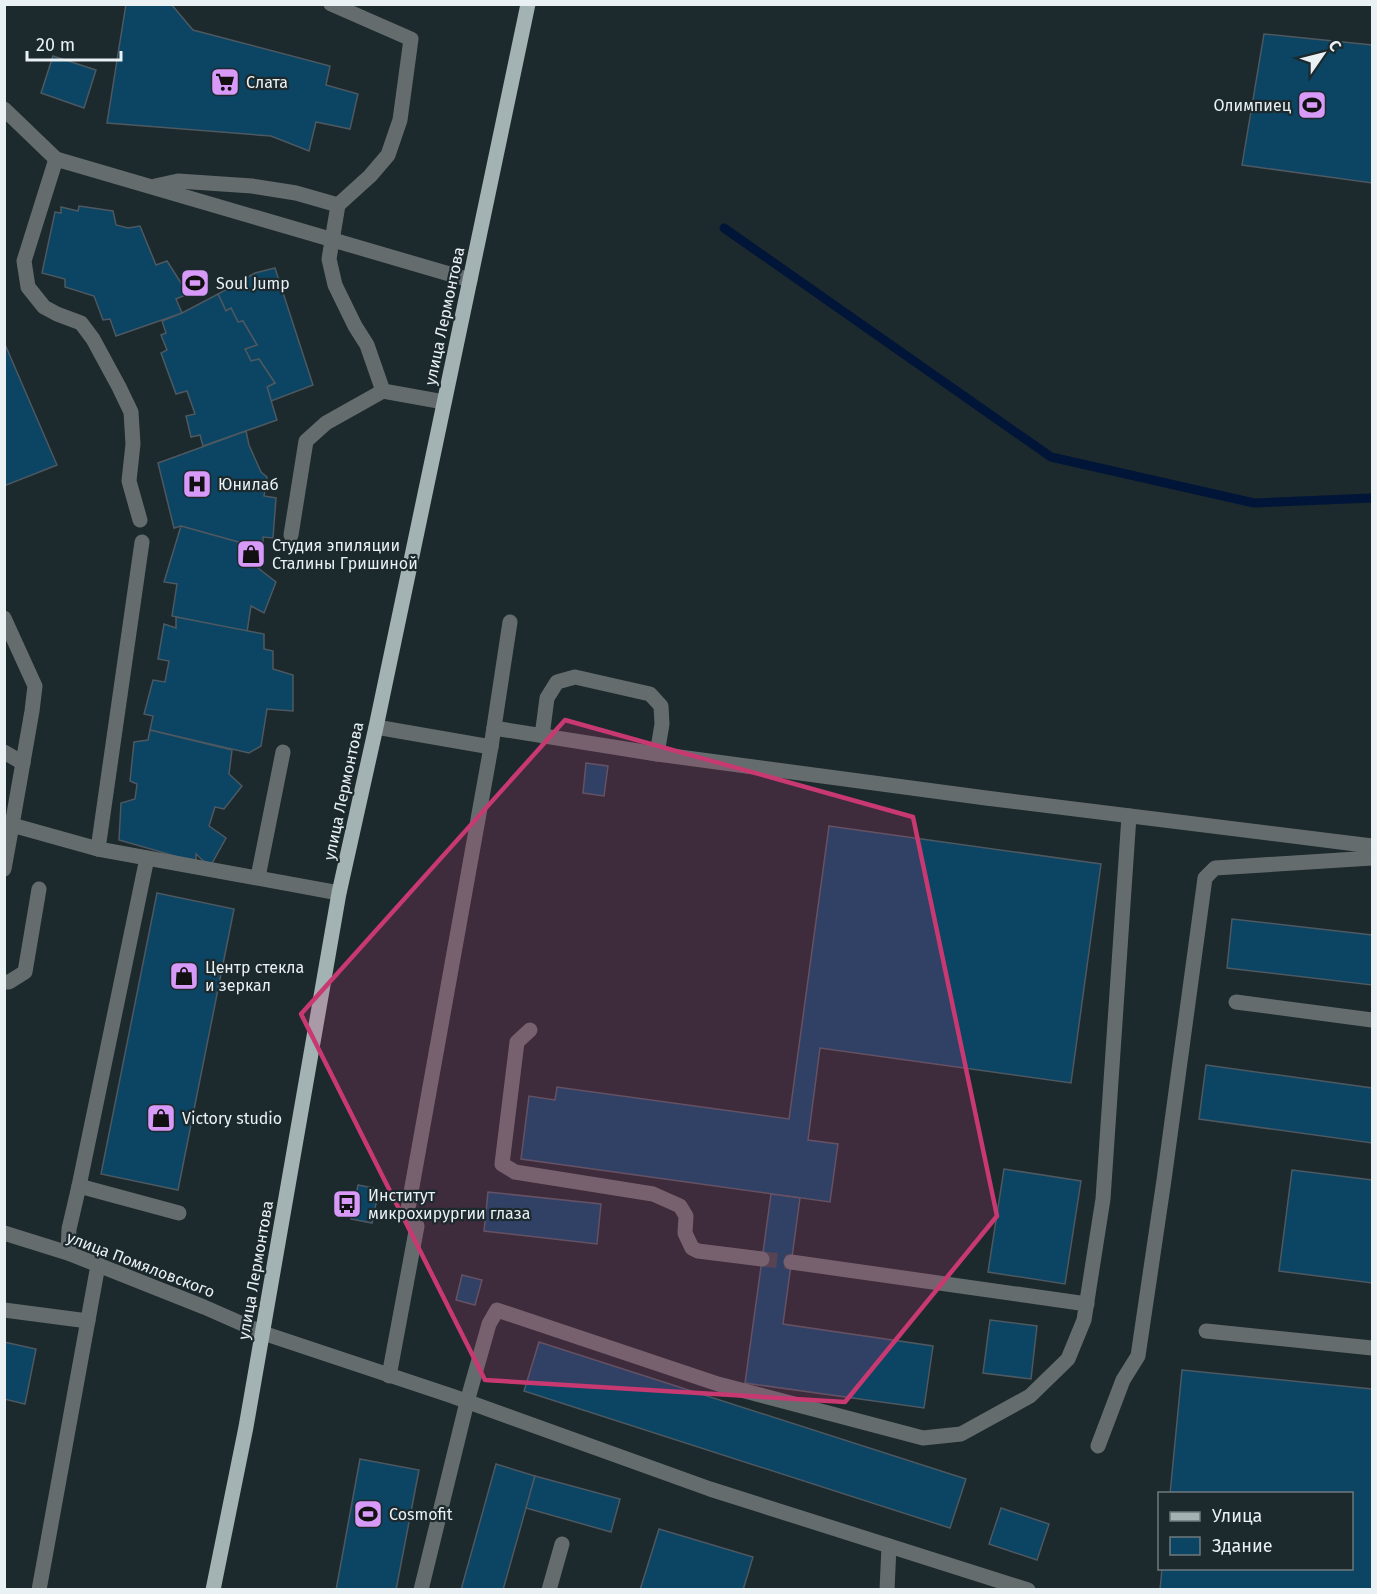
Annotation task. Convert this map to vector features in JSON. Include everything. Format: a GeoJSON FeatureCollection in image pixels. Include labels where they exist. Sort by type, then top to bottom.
{"type":"FeatureCollection","features":[{"type":"Feature","properties":{"kind":"main road","name":"улица Лермонтова"},"geometry":{"type":"LineString","coordinates":[[213,1590],[263,1333],[339,893],[528,4]]}},
{"type":"Feature","properties":{"kind":"street"},"geometry":{"type":"LineString","coordinates":[[331,4],[411,39],[400,120],[388,155],[370,176],[338,205],[329,259],[335,285],[367,345],[383,391]]}},
{"type":"Feature","properties":{"kind":"street"},"geometry":{"type":"LineString","coordinates":[[4,110],[56,159],[470,280]]}},
{"type":"Feature","properties":{"kind":"street"},"geometry":{"type":"LineString","coordinates":[[56,159],[24,261],[28,287],[44,307],[81,323],[93,339],[119,387],[131,412],[133,444],[129,481],[140,520]]}},
{"type":"Feature","properties":{"kind":"street"},"geometry":{"type":"LineString","coordinates":[[152,187],[178,181],[252,186],[338,205]]}},
{"type":"Feature","properties":{"kind":"street"},"geometry":{"type":"LineString","coordinates":[[291,536],[306,441],[326,423],[383,391],[444,402]]}},
{"type":"Feature","properties":{"kind":"street"},"geometry":{"type":"LineString","coordinates":[[98,849],[142,542]]}},
{"type":"Feature","properties":{"kind":"street"},"geometry":{"type":"LineString","coordinates":[[4,618],[35,686],[4,869]]}},
{"type":"Feature","properties":{"kind":"street"},"geometry":{"type":"LineString","coordinates":[[389,1376],[417,1226],[408,1209],[491,747],[510,622]]}},
{"type":"Feature","properties":{"kind":"street"},"geometry":{"type":"LineString","coordinates":[[542,736],[547,698],[557,682],[575,677],[650,694],[661,706],[663,724],[657,754]]}},
{"type":"Feature","properties":{"kind":"street"},"geometry":{"type":"LineString","coordinates":[[376,727],[491,747]]}},
{"type":"Feature","properties":{"kind":"street"},"geometry":{"type":"LineString","coordinates":[[494,728],[657,754],[1372,846]]}},
{"type":"Feature","properties":{"kind":"street"},"geometry":{"type":"LineString","coordinates":[[4,752],[23,763]]}},
{"type":"Feature","properties":{"kind":"street"},"geometry":{"type":"LineString","coordinates":[[258,877],[283,752]]}},
{"type":"Feature","properties":{"kind":"street"},"geometry":{"type":"LineString","coordinates":[[421,1590],[467,1402],[489,1324],[497,1310],[718,1384],[923,1438],[961,1434],[1030,1395],[1068,1359],[1084,1320],[1103,1199],[1129,816]]}},
{"type":"Feature","properties":{"kind":"street"},"geometry":{"type":"LineString","coordinates":[[12,825],[98,849],[339,893]]}},
{"type":"Feature","properties":{"kind":"street"},"geometry":{"type":"LineString","coordinates":[[68,1253],[69,1229],[147,858]]}},
{"type":"Feature","properties":{"kind":"street"},"geometry":{"type":"LineString","coordinates":[[1098,1446],[1123,1380],[1138,1356],[1205,878],[1215,868],[1372,858]]}},
{"type":"Feature","properties":{"kind":"street"},"geometry":{"type":"LineString","coordinates":[[4,981],[9,982],[26,972],[39,889]]}},
{"type":"Feature","properties":{"kind":"street"},"geometry":{"type":"LineString","coordinates":[[1236,1002],[1372,1020]]}},
{"type":"Feature","properties":{"kind":"street"},"geometry":{"type":"LineString","coordinates":[[530,1030],[517,1042],[502,1164],[515,1172],[653,1194],[680,1206],[686,1216],[685,1233],[692,1248],[698,1251],[762,1258]]}},
{"type":"Feature","properties":{"kind":"street"},"geometry":{"type":"LineString","coordinates":[[79,1186],[179,1213]]}},
{"type":"Feature","properties":{"kind":"street","name":"улица Помяловского"},"geometry":{"type":"LineString","coordinates":[[4,1233],[68,1253],[263,1333],[467,1402],[710,1489],[1028,1590]]}},
{"type":"Feature","properties":{"kind":"street"},"geometry":{"type":"LineString","coordinates":[[791,1262],[1087,1304]]}},
{"type":"Feature","properties":{"kind":"street"},"geometry":{"type":"LineString","coordinates":[[39,1590],[98,1265]]}},
{"type":"Feature","properties":{"kind":"street"},"geometry":{"type":"LineString","coordinates":[[4,1310],[88,1321]]}},
{"type":"Feature","properties":{"kind":"street"},"geometry":{"type":"LineString","coordinates":[[1206,1331],[1372,1348]]}},
{"type":"Feature","properties":{"kind":"street"},"geometry":{"type":"LineString","coordinates":[[549,1590],[562,1544]]}},
{"type":"Feature","properties":{"kind":"street"},"geometry":{"type":"LineString","coordinates":[[887,1590],[889,1546]]}},
{"type":"Feature","properties":{"kind":"highlighted area"},"geometry":{"type":"Polygon","coordinates":[[[565,720],[913,817],[997,1216],[845,1402],[485,1380],[301,1014],[565,720]]]}},
{"type":"Feature","properties":{"kind":"building"},"geometry":{"type":"Polygon","coordinates":[[[126,4],[171,4],[193,30],[330,66],[326,85],[358,94],[350,129],[316,122],[309,151],[271,136],[107,123],[126,4]]]}},
{"type":"Feature","properties":{"kind":"building","name":"Олимпиец"},"geometry":{"type":"Polygon","coordinates":[[[1264,34],[1372,45],[1372,183],[1242,165],[1264,34]]]}},
{"type":"Feature","properties":{"kind":"building"},"geometry":{"type":"Polygon","coordinates":[[[53,56],[96,70],[84,108],[41,93],[53,56]]]}},
{"type":"Feature","properties":{"kind":"building"},"geometry":{"type":"Polygon","coordinates":[[[79,206],[113,211],[116,225],[128,228],[140,226],[156,265],[167,261],[188,294],[176,299],[182,313],[116,336],[110,319],[103,320],[94,296],[65,287],[65,279],[42,273],[55,212],[61,213],[61,207],[78,211],[79,206]]]}},
{"type":"Feature","properties":{"kind":"building"},"geometry":{"type":"Polygon","coordinates":[[[275,268],[313,385],[271,401],[267,387],[275,383],[259,359],[251,361],[245,349],[257,345],[243,321],[238,322],[231,308],[226,311],[218,294],[255,273],[275,268]]]}},
{"type":"Feature","properties":{"kind":"building"},"geometry":{"type":"Polygon","coordinates":[[[218,294],[226,311],[231,308],[238,322],[243,321],[257,345],[245,349],[251,361],[259,359],[275,383],[267,387],[277,420],[203,446],[200,435],[191,437],[186,416],[195,414],[187,391],[176,394],[161,353],[167,350],[161,335],[166,333],[162,321],[218,294]]]}},
{"type":"Feature","properties":{"kind":"building"},"geometry":{"type":"Polygon","coordinates":[[[4,342],[57,465],[4,486],[4,342]]]}},
{"type":"Feature","properties":{"kind":"building"},"geometry":{"type":"Polygon","coordinates":[[[246,431],[249,445],[261,472],[267,477],[264,496],[276,498],[273,538],[263,537],[263,549],[181,526],[174,528],[158,463],[246,431]]]}},
{"type":"Feature","properties":{"kind":"building"},"geometry":{"type":"Polygon","coordinates":[[[181,526],[263,549],[258,568],[276,582],[264,613],[251,606],[247,632],[172,616],[177,584],[164,582],[181,526]]]}},
{"type":"Feature","properties":{"kind":"building"},"geometry":{"type":"Polygon","coordinates":[[[176,617],[264,634],[264,649],[273,651],[273,669],[293,675],[293,711],[267,709],[261,746],[249,753],[150,730],[153,716],[144,714],[153,680],[165,682],[169,661],[158,659],[164,624],[176,628],[176,617]]]}},
{"type":"Feature","properties":{"kind":"building"},"geometry":{"type":"Polygon","coordinates":[[[150,730],[232,750],[229,774],[242,786],[224,809],[215,807],[209,826],[226,838],[210,867],[196,854],[196,862],[119,840],[121,803],[135,799],[137,784],[130,781],[134,742],[148,740],[150,730]]]}},
{"type":"Feature","properties":{"kind":"building"},"geometry":{"type":"Polygon","coordinates":[[[586,763],[608,766],[604,796],[583,793],[586,763]]]}},
{"type":"Feature","properties":{"kind":"building"},"geometry":{"type":"Polygon","coordinates":[[[829,826],[1101,864],[1071,1083],[820,1048],[808,1140],[838,1144],[830,1202],[521,1159],[529,1096],[555,1100],[557,1087],[789,1119],[829,826]]]}},
{"type":"Feature","properties":{"kind":"building"},"geometry":{"type":"Polygon","coordinates":[[[157,893],[234,909],[178,1190],[101,1174],[157,893]]]}},
{"type":"Feature","properties":{"kind":"building"},"geometry":{"type":"Polygon","coordinates":[[[1232,919],[1372,935],[1372,985],[1227,968],[1232,919]]]}},
{"type":"Feature","properties":{"kind":"building"},"geometry":{"type":"Polygon","coordinates":[[[1206,1065],[1372,1088],[1372,1143],[1199,1119],[1206,1065]]]}},
{"type":"Feature","properties":{"kind":"building"},"geometry":{"type":"Polygon","coordinates":[[[1004,1169],[1081,1181],[1065,1284],[988,1272],[1004,1169]]]}},
{"type":"Feature","properties":{"kind":"building"},"geometry":{"type":"Polygon","coordinates":[[[1292,1170],[1372,1180],[1372,1283],[1279,1271],[1292,1170]]]}},
{"type":"Feature","properties":{"kind":"building"},"geometry":{"type":"Polygon","coordinates":[[[358,1185],[379,1189],[372,1223],[351,1219],[358,1185]]]}},
{"type":"Feature","properties":{"kind":"building"},"geometry":{"type":"Polygon","coordinates":[[[488,1192],[601,1204],[597,1244],[484,1231],[488,1192]]]}},
{"type":"Feature","properties":{"kind":"building"},"geometry":{"type":"Polygon","coordinates":[[[771,1194],[800,1198],[783,1324],[933,1346],[924,1408],[745,1383],[771,1194]]]}},
{"type":"Feature","properties":{"kind":"building"},"geometry":{"type":"Polygon","coordinates":[[[462,1275],[482,1280],[475,1305],[456,1300],[462,1275]]]}},
{"type":"Feature","properties":{"kind":"building"},"geometry":{"type":"Polygon","coordinates":[[[990,1320],[1037,1326],[1031,1379],[983,1373],[990,1320]]]}},
{"type":"Feature","properties":{"kind":"building"},"geometry":{"type":"Polygon","coordinates":[[[4,1342],[36,1349],[25,1404],[4,1399],[4,1342]]]}},
{"type":"Feature","properties":{"kind":"building"},"geometry":{"type":"Polygon","coordinates":[[[539,1342],[966,1479],[950,1528],[524,1391],[539,1342]]]}},
{"type":"Feature","properties":{"kind":"building"},"geometry":{"type":"Polygon","coordinates":[[[1182,1370],[1372,1389],[1372,1590],[1160,1590],[1162,1570],[1353,1570],[1353,1492],[1170,1492],[1182,1370]]]}},
{"type":"Feature","properties":{"kind":"building"},"geometry":{"type":"Polygon","coordinates":[[[360,1459],[419,1470],[396,1590],[336,1590],[360,1459]]]}},
{"type":"Feature","properties":{"kind":"building"},"geometry":{"type":"Polygon","coordinates":[[[496,1464],[535,1476],[503,1590],[461,1590],[496,1464]]]}},
{"type":"Feature","properties":{"kind":"building"},"geometry":{"type":"Polygon","coordinates":[[[535,1476],[620,1499],[611,1532],[526,1508],[535,1476]]]}},
{"type":"Feature","properties":{"kind":"building"},"geometry":{"type":"Polygon","coordinates":[[[1001,1508],[1049,1524],[1037,1560],[989,1544],[1001,1508]]]}},
{"type":"Feature","properties":{"kind":"building"},"geometry":{"type":"Polygon","coordinates":[[[659,1529],[753,1557],[743,1590],[640,1590],[659,1529]]]}},
{"type":"Feature","properties":{"kind":"waterway"},"geometry":{"type":"LineString","coordinates":[[724,228],[1051,457],[1254,503],[1372,498]]}},
{"type":"Feature","properties":{"kind":"tunnel"},"geometry":{"type":"LineString","coordinates":[[762,1259],[791,1262]]}},
{"type":"Feature","properties":{"kind":"place","name":"Слата"},"geometry":{"type":"Point","coordinates":[225,82]}},
{"type":"Feature","properties":{"kind":"place","name":"Олимпиец"},"geometry":{"type":"Point","coordinates":[1312,105]}},
{"type":"Feature","properties":{"kind":"place","name":"Soul Jump"},"geometry":{"type":"Point","coordinates":[195,283]}},
{"type":"Feature","properties":{"kind":"place","name":"Юнилаб"},"geometry":{"type":"Point","coordinates":[197,484]}},
{"type":"Feature","properties":{"kind":"place","name":"Студия эпиляции Сталины Гришиной"},"geometry":{"type":"Point","coordinates":[251,554]}},
{"type":"Feature","properties":{"kind":"place","name":"Центр стекла и зеркал"},"geometry":{"type":"Point","coordinates":[184,976]}},
{"type":"Feature","properties":{"kind":"place","name":"Victory studio"},"geometry":{"type":"Point","coordinates":[161,1118]}},
{"type":"Feature","properties":{"kind":"place","name":"Институт микрохирургии глаза"},"geometry":{"type":"Point","coordinates":[347,1204]}},
{"type":"Feature","properties":{"kind":"place","name":"Cosmofit"},"geometry":{"type":"Point","coordinates":[368,1514]}}]}
